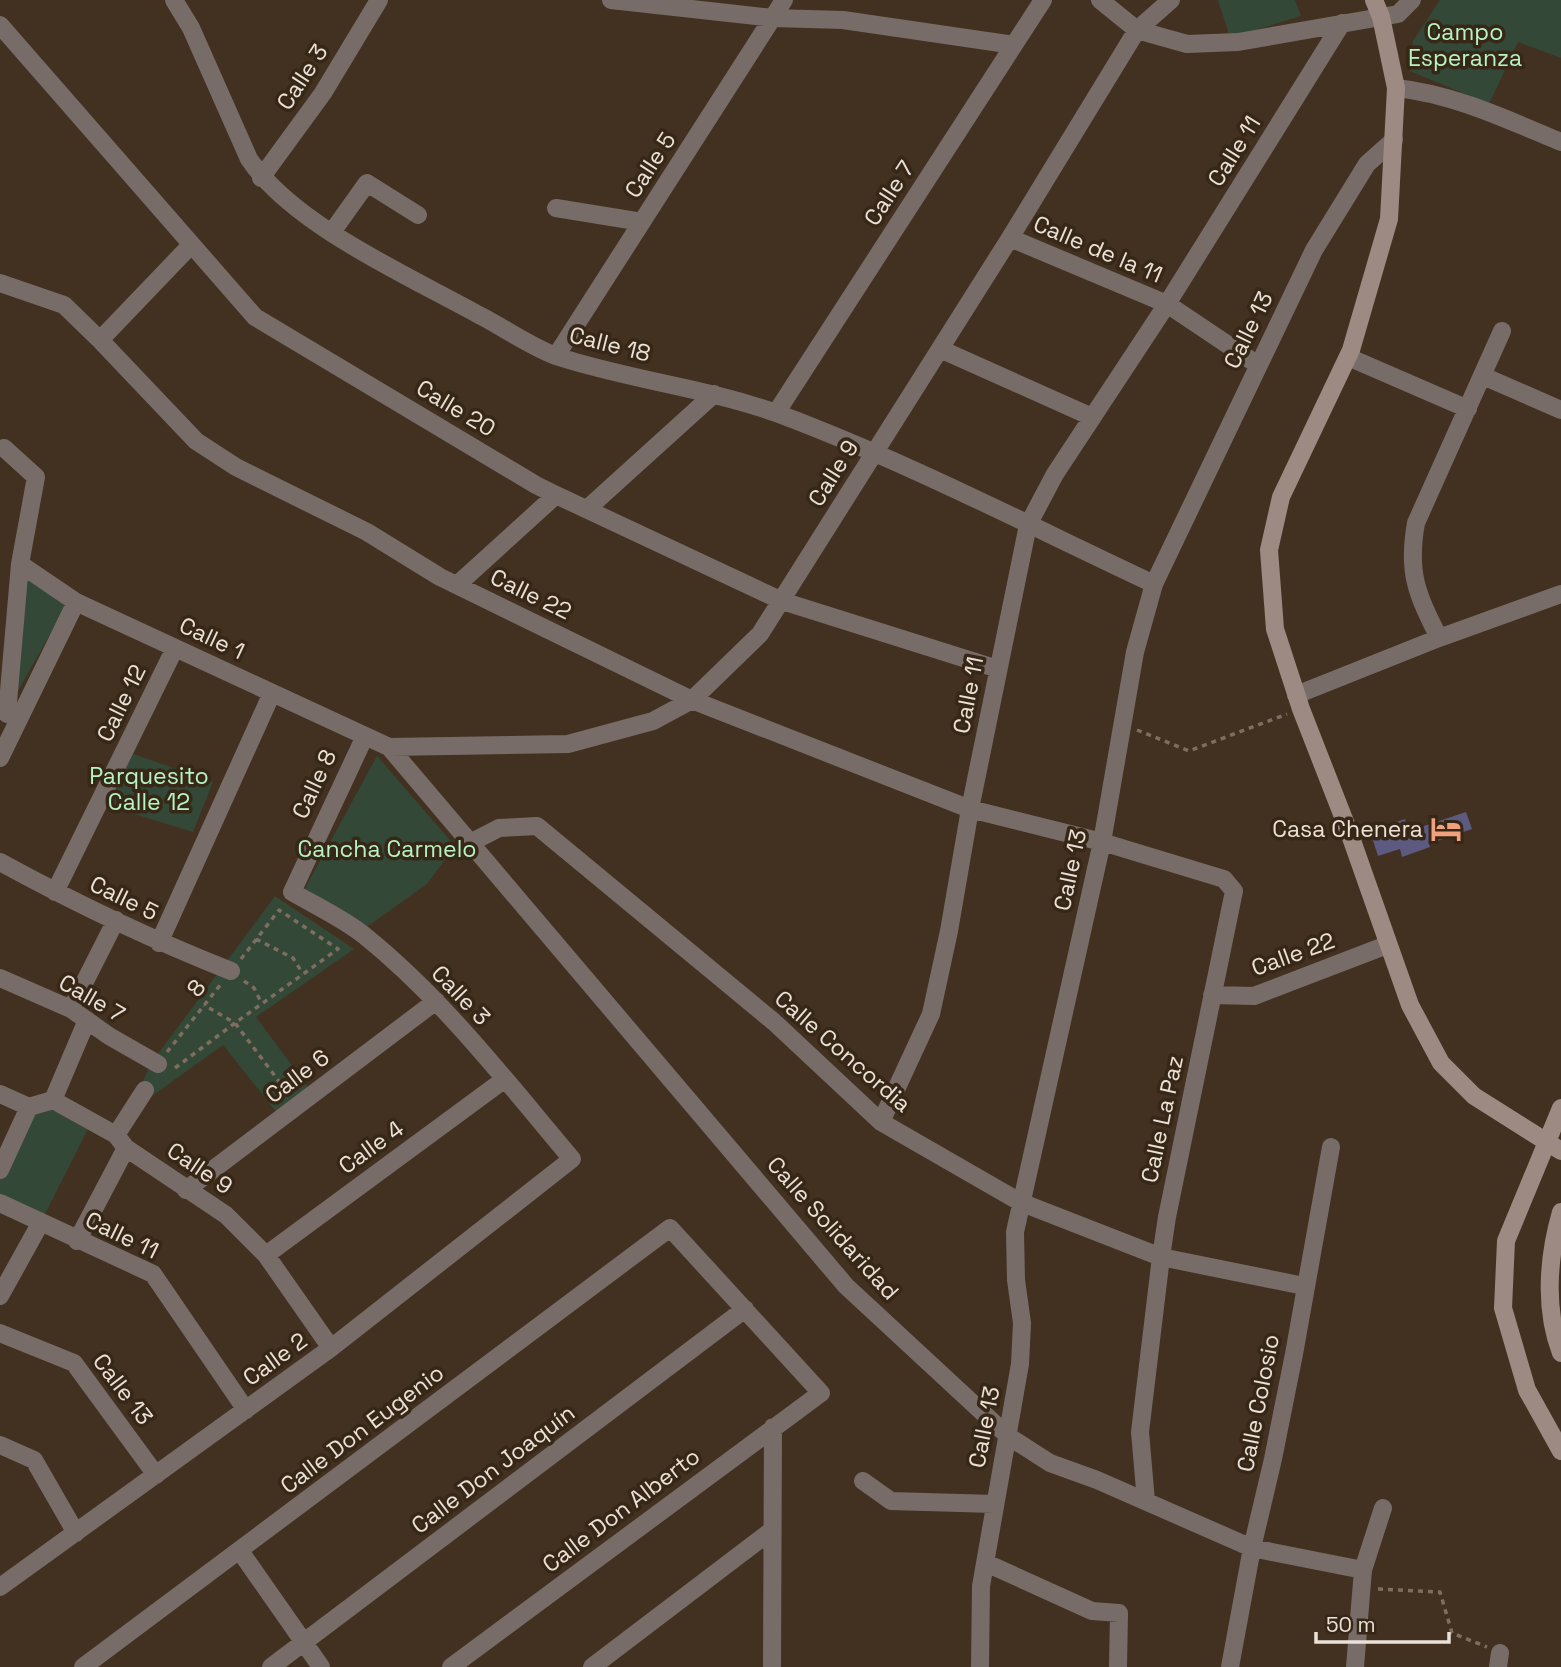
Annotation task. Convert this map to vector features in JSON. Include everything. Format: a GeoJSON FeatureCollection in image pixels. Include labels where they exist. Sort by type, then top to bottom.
{"type":"FeatureCollection","features":[{"type":"Feature","properties":{"kind":"street","name":"Calle 18"},"geometry":{"type":"LineString","coordinates":[[174,0],[191,28],[249,159],[261,178],[292,205],[370,255],[556,356],[714,394],[776,413],[875,452],[1154,584]]}},
{"type":"Feature","properties":{"kind":"street","name":"Calle 3"},"geometry":{"type":"LineString","coordinates":[[261,178],[323,93],[379,0]]}},
{"type":"Feature","properties":{"kind":"street"},"geometry":{"type":"LineString","coordinates":[[611,0],[773,18],[844,20],[1014,45]]}},
{"type":"Feature","properties":{"kind":"street","name":"Calle 5"},"geometry":{"type":"LineString","coordinates":[[556,356],[784,0]]}},
{"type":"Feature","properties":{"kind":"street","name":"Calle 7"},"geometry":{"type":"LineString","coordinates":[[776,413],[1043,0]]}},
{"type":"Feature","properties":{"kind":"street"},"geometry":{"type":"LineString","coordinates":[[1100,0],[1137,30],[1187,44],[1225,44],[1342,23],[1377,8],[1398,14],[1412,0]]}},
{"type":"Feature","properties":{"kind":"street","name":"Calle 9"},"geometry":{"type":"LineString","coordinates":[[389,747],[568,744],[653,721],[692,700],[760,634],[1010,238],[1137,30],[1171,0]]}},
{"type":"Feature","properties":{"kind":"street"},"geometry":{"type":"LineString","coordinates":[[1377,8],[1396,88],[1389,219],[1348,357],[1281,497],[1269,550],[1275,629],[1410,1006],[1441,1063],[1474,1096],[1553,1147]]}},
{"type":"Feature","properties":{"kind":"street","name":"Calle 11"},"geometry":{"type":"LineString","coordinates":[[881,1122],[931,1014],[1028,525],[1055,474],[1167,304],[1342,23]]}},
{"type":"Feature","properties":{"kind":"street","name":"Calle 20"},"geometry":{"type":"LineString","coordinates":[[0,25],[254,317],[556,495],[782,601],[998,669]]}},
{"type":"Feature","properties":{"kind":"street"},"geometry":{"type":"LineString","coordinates":[[1396,88],[1421,90],[1461,102],[1561,142]]}},
{"type":"Feature","properties":{"kind":"street","name":"Calle 13"},"geometry":{"type":"LineString","coordinates":[[980,1667],[981,1586],[1020,1364],[1022,1323],[1016,1280],[1015,1232],[1102,842],[1135,652],[1154,584],[1314,250],[1367,164],[1394,140]]}},
{"type":"Feature","properties":{"kind":"street"},"geometry":{"type":"LineString","coordinates":[[332,232],[368,183],[418,215]]}},
{"type":"Feature","properties":{"kind":"street"},"geometry":{"type":"LineString","coordinates":[[556,208],[642,222]]}},
{"type":"Feature","properties":{"kind":"street","name":"Calle de la 11"},"geometry":{"type":"LineString","coordinates":[[1010,238],[1167,304]]}},
{"type":"Feature","properties":{"kind":"street"},"geometry":{"type":"LineString","coordinates":[[100,340],[191,245]]}},
{"type":"Feature","properties":{"kind":"street","name":"Calle 22"},"geometry":{"type":"LineString","coordinates":[[0,283],[64,305],[196,441],[236,467],[367,532],[440,577],[692,700],[970,809],[1102,842]]}},
{"type":"Feature","properties":{"kind":"street"},"geometry":{"type":"LineString","coordinates":[[1167,304],[1258,365]]}},
{"type":"Feature","properties":{"kind":"street"},"geometry":{"type":"LineString","coordinates":[[1439,638],[1419,597],[1412,572],[1412,545],[1416,523],[1502,331]]}},
{"type":"Feature","properties":{"kind":"street"},"geometry":{"type":"LineString","coordinates":[[940,349],[1092,418]]}},
{"type":"Feature","properties":{"kind":"street"},"geometry":{"type":"LineString","coordinates":[[1348,357],[1468,409]]}},
{"type":"Feature","properties":{"kind":"street"},"geometry":{"type":"LineString","coordinates":[[1483,376],[1561,410]]}},
{"type":"Feature","properties":{"kind":"street"},"geometry":{"type":"LineString","coordinates":[[587,509],[714,394]]}},
{"type":"Feature","properties":{"kind":"street"},"geometry":{"type":"LineString","coordinates":[[0,758],[9,715],[20,564],[36,477],[4,448]]}},
{"type":"Feature","properties":{"kind":"street"},"geometry":{"type":"LineString","coordinates":[[457,585],[556,495]]}},
{"type":"Feature","properties":{"kind":"street","name":"Calle 1"},"geometry":{"type":"LineString","coordinates":[[20,564],[76,602],[389,747]]}},
{"type":"Feature","properties":{"kind":"street"},"geometry":{"type":"LineString","coordinates":[[1299,702],[1439,638],[1561,594]]}},
{"type":"Feature","properties":{"kind":"street"},"geometry":{"type":"LineString","coordinates":[[9,715],[76,602]]}},
{"type":"Feature","properties":{"kind":"street","name":"Calle 12"},"geometry":{"type":"LineString","coordinates":[[55,892],[175,648]]}},
{"type":"Feature","properties":{"kind":"street"},"geometry":{"type":"LineString","coordinates":[[159,943],[272,693]]}},
{"type":"Feature","properties":{"kind":"street","name":"Calle 8"},"geometry":{"type":"LineString","coordinates":[[292,892],[365,736]]}},
{"type":"Feature","properties":{"kind":"street","name":"Calle Solidaridad"},"geometry":{"type":"LineString","coordinates":[[389,747],[846,1286],[1009,1436],[1051,1463],[1252,1548],[1362,1579]]}},
{"type":"Feature","properties":{"kind":"street","name":"Calle Concordia"},"geometry":{"type":"LineString","coordinates":[[470,843],[499,828],[537,826],[775,1022],[881,1122],[1020,1202],[1161,1256],[1304,1286]]}},
{"type":"Feature","properties":{"kind":"street","name":"Calle La Paz"},"geometry":{"type":"LineString","coordinates":[[1102,842],[1224,879],[1234,891],[1161,1256],[1140,1432],[1146,1501]]}},
{"type":"Feature","properties":{"kind":"street","name":"Calle 5"},"geometry":{"type":"LineString","coordinates":[[0,862],[159,943],[231,971]]}},
{"type":"Feature","properties":{"kind":"street","name":"Calle 3"},"geometry":{"type":"LineString","coordinates":[[292,892],[364,935],[436,1001],[572,1159]]}},
{"type":"Feature","properties":{"kind":"street"},"geometry":{"type":"LineString","coordinates":[[71,1009],[116,920]]}},
{"type":"Feature","properties":{"kind":"street","name":"Calle 22"},"geometry":{"type":"LineString","coordinates":[[1212,995],[1254,996],[1387,945]]}},
{"type":"Feature","properties":{"kind":"street","name":"Calle 7"},"geometry":{"type":"LineString","coordinates":[[0,978],[71,1009],[158,1064]]}},
{"type":"Feature","properties":{"kind":"street","name":"Calle 6"},"geometry":{"type":"LineString","coordinates":[[186,1189],[436,1001]]}},
{"type":"Feature","properties":{"kind":"street"},"geometry":{"type":"LineString","coordinates":[[0,1094],[29,1107],[53,1100],[87,1020]]}},
{"type":"Feature","properties":{"kind":"street","name":"Calle 4"},"geometry":{"type":"LineString","coordinates":[[267,1255],[505,1079]]}},
{"type":"Feature","properties":{"kind":"street"},"geometry":{"type":"LineString","coordinates":[[77,1241],[145,1090]]}},
{"type":"Feature","properties":{"kind":"street","name":"Calle 9"},"geometry":{"type":"LineString","coordinates":[[53,1100],[121,1141],[226,1215],[267,1255],[331,1348]]}},
{"type":"Feature","properties":{"kind":"street"},"geometry":{"type":"LineString","coordinates":[[0,1170],[29,1107]]}},
{"type":"Feature","properties":{"kind":"street"},"geometry":{"type":"LineString","coordinates":[[1561,1108],[1553,1147],[1506,1241],[1503,1308],[1527,1390],[1561,1451]]}},
{"type":"Feature","properties":{"kind":"street","name":"Calle Colosio"},"geometry":{"type":"LineString","coordinates":[[1230,1667],[1252,1548],[1273,1459],[1331,1147]]}},
{"type":"Feature","properties":{"kind":"street","name":"Calle 2"},"geometry":{"type":"LineString","coordinates":[[0,1587],[331,1348],[572,1159]]}},
{"type":"Feature","properties":{"kind":"street","name":"Calle 11"},"geometry":{"type":"LineString","coordinates":[[0,1203],[153,1274],[246,1410]]}},
{"type":"Feature","properties":{"kind":"street"},"geometry":{"type":"LineString","coordinates":[[1560,1345],[1548,1286],[1556,1228],[1561,1212]]}},
{"type":"Feature","properties":{"kind":"street"},"geometry":{"type":"LineString","coordinates":[[0,1296],[41,1222]]}},
{"type":"Feature","properties":{"kind":"street","name":"Calle Don Eugenio"},"geometry":{"type":"LineString","coordinates":[[83,1667],[670,1228],[745,1310]]}},
{"type":"Feature","properties":{"kind":"street","name":"Calle Don Alberto"},"geometry":{"type":"LineString","coordinates":[[451,1667],[821,1393],[745,1310]]}},
{"type":"Feature","properties":{"kind":"street","name":"Calle Don Joaquín"},"geometry":{"type":"LineString","coordinates":[[271,1667],[745,1310]]}},
{"type":"Feature","properties":{"kind":"street","name":"Calle 13"},"geometry":{"type":"LineString","coordinates":[[0,1333],[74,1363],[156,1475]]}},
{"type":"Feature","properties":{"kind":"street"},"geometry":{"type":"LineString","coordinates":[[770,1666],[773,1427]]}},
{"type":"Feature","properties":{"kind":"street"},"geometry":{"type":"LineString","coordinates":[[0,1445],[34,1460],[76,1533]]}},
{"type":"Feature","properties":{"kind":"street"},"geometry":{"type":"LineString","coordinates":[[863,1481],[891,1501],[994,1504]]}},
{"type":"Feature","properties":{"kind":"street"},"geometry":{"type":"LineString","coordinates":[[1355,1667],[1362,1579],[1384,1508]]}},
{"type":"Feature","properties":{"kind":"street"},"geometry":{"type":"LineString","coordinates":[[592,1667],[771,1531]]}},
{"type":"Feature","properties":{"kind":"street"},"geometry":{"type":"LineString","coordinates":[[240,1551],[321,1667]]}},
{"type":"Feature","properties":{"kind":"street"},"geometry":{"type":"LineString","coordinates":[[986,1563],[1093,1611],[1119,1613],[1118,1667]]}},
{"type":"Feature","properties":{"kind":"path"},"geometry":{"type":"LineString","coordinates":[[1122,724],[1189,751],[1299,702]]}},
{"type":"Feature","properties":{"kind":"path","name":"8"},"geometry":{"type":"LineString","coordinates":[[158,1064],[279,910],[338,949],[303,974]]}},
{"type":"Feature","properties":{"kind":"path"},"geometry":{"type":"LineString","coordinates":[[145,1090],[303,974],[293,958],[257,939]]}},
{"type":"Feature","properties":{"kind":"path"},"geometry":{"type":"LineString","coordinates":[[231,971],[254,988],[262,1004]]}},
{"type":"Feature","properties":{"kind":"path"},"geometry":{"type":"LineString","coordinates":[[204,1005],[235,1023],[298,1106]]}},
{"type":"Feature","properties":{"kind":"path"},"geometry":{"type":"LineString","coordinates":[[1362,1579],[1440,1592],[1452,1633],[1499,1660]]}},
{"type":"Feature","properties":{"kind":"green space"},"geometry":{"type":"Polygon","coordinates":[[[1218,0],[1295,0],[1301,16],[1230,38],[1218,0]]]}},
{"type":"Feature","properties":{"kind":"green space","name":"Campo Esperanza"},"geometry":{"type":"Polygon","coordinates":[[[1440,0],[1561,0],[1561,58],[1518,42],[1489,104],[1410,71],[1413,41],[1440,0]]]}},
{"type":"Feature","properties":{"kind":"green space"},"geometry":{"type":"Polygon","coordinates":[[[24,576],[66,606],[15,696],[24,576]]]}},
{"type":"Feature","properties":{"kind":"green space","name":"Parquesito Calle 12"},"geometry":{"type":"Polygon","coordinates":[[[131,753],[213,782],[193,832],[105,805],[131,753]]]}},
{"type":"Feature","properties":{"kind":"green space","name":"Cancha Carmelo"},"geometry":{"type":"Polygon","coordinates":[[[377,756],[455,846],[427,884],[368,926],[304,890],[377,756]]]}},
{"type":"Feature","properties":{"kind":"green space"},"geometry":{"type":"Polygon","coordinates":[[[275,896],[354,949],[256,1017],[314,1095],[282,1119],[223,1045],[127,1114],[152,1062],[275,896]]]}},
{"type":"Feature","properties":{"kind":"green space"},"geometry":{"type":"Polygon","coordinates":[[[34,1100],[90,1125],[41,1222],[0,1203],[0,1171],[34,1100]]]}},
{"type":"Feature","properties":{"kind":"building"},"geometry":{"type":"Polygon","coordinates":[[[1466,812],[1472,829],[1402,857],[1400,849],[1378,856],[1370,831],[1405,819],[1409,831],[1466,812]]]}},
{"type":"Feature","properties":{"kind":"place","name":"Casa Chenera"},"geometry":{"type":"Point","coordinates":[1446,829]}}]}
